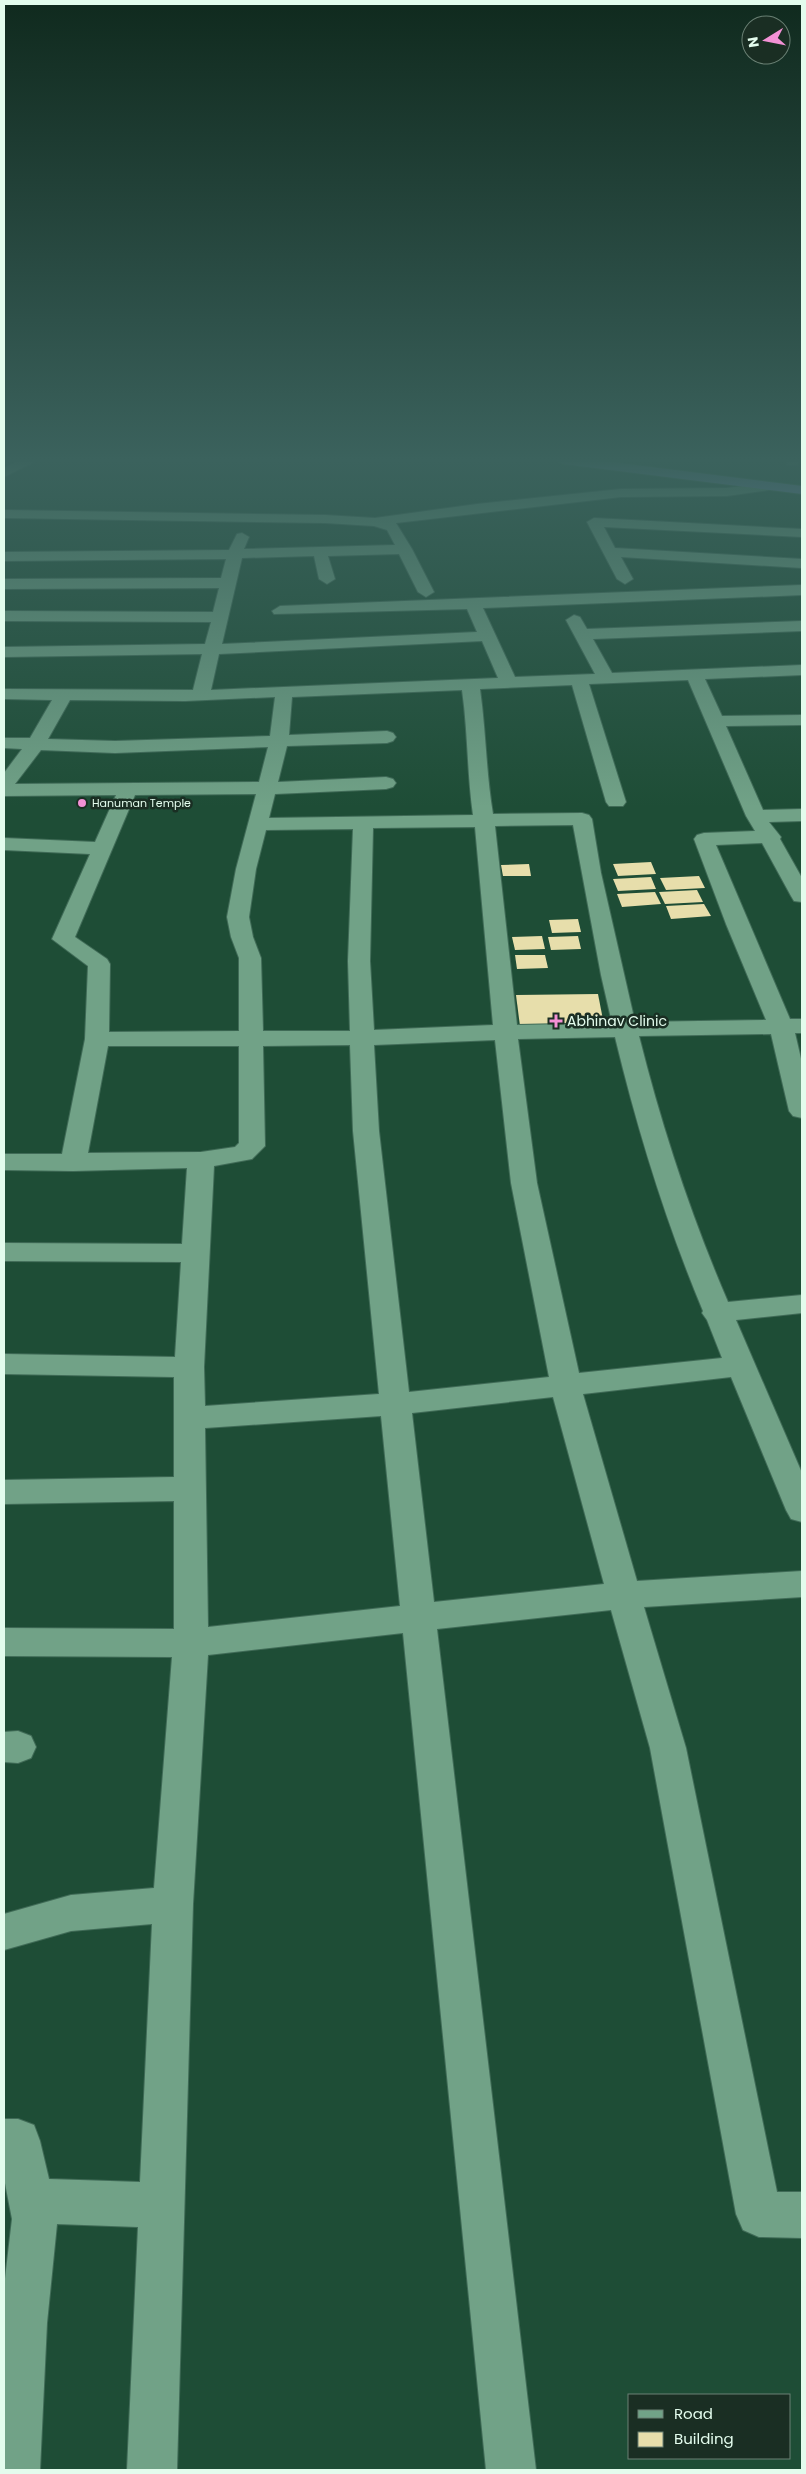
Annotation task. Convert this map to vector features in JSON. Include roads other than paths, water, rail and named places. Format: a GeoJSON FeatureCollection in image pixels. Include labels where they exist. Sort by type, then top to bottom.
{"type":"FeatureCollection","features":[{"type":"Feature","properties":{"kind":"street"},"geometry":{"type":"LineString","coordinates":[[201,696],[230,575]]}},
{"type":"Feature","properties":{"kind":"street"},"geometry":{"type":"LineString","coordinates":[[418,575],[426,592]]}},
{"type":"Feature","properties":{"kind":"street"},"geometry":{"type":"LineString","coordinates":[[4,584],[228,584]]}},
{"type":"Feature","properties":{"kind":"street"},"geometry":{"type":"LineString","coordinates":[[280,611],[802,590]]}},
{"type":"Feature","properties":{"kind":"street"},"geometry":{"type":"LineString","coordinates":[[564,601],[606,678]]}},
{"type":"Feature","properties":{"kind":"street"},"geometry":{"type":"LineString","coordinates":[[473,604],[509,682]]}},
{"type":"Feature","properties":{"kind":"street"},"geometry":{"type":"LineString","coordinates":[[4,616],[220,617]]}},
{"type":"Feature","properties":{"kind":"street"},"geometry":{"type":"LineString","coordinates":[[582,634],[802,626]]}},
{"type":"Feature","properties":{"kind":"street"},"geometry":{"type":"LineString","coordinates":[[4,652],[212,649],[488,636]]}},
{"type":"Feature","properties":{"kind":"street"},"geometry":{"type":"LineString","coordinates":[[4,694],[201,696],[802,670]]}},
{"type":"Feature","properties":{"kind":"street"},"geometry":{"type":"LineString","coordinates":[[695,674],[756,816],[770,837],[802,896]]}},
{"type":"Feature","properties":{"kind":"street"},"geometry":{"type":"LineString","coordinates":[[579,679],[616,802]]}},
{"type":"Feature","properties":{"kind":"street"},"geometry":{"type":"LineString","coordinates":[[470,683],[477,732],[478,782],[484,821],[524,1183],[566,1386],[573,1418],[668,1748],[759,2214],[802,2215]]}},
{"type":"Feature","properties":{"kind":"street"},"geometry":{"type":"LineString","coordinates":[[4,1162],[73,1163],[201,1160],[242,1153],[252,1146],[249,1038],[250,958],[242,937],[238,917],[246,869],[269,788],[279,742],[284,692]]}},
{"type":"Feature","properties":{"kind":"street"},"geometry":{"type":"LineString","coordinates":[[4,788],[36,744],[64,695]]}},
{"type":"Feature","properties":{"kind":"street"},"geometry":{"type":"LineString","coordinates":[[715,721],[802,720]]}},
{"type":"Feature","properties":{"kind":"street"},"geometry":{"type":"LineString","coordinates":[[4,743],[115,747],[387,737]]}},
{"type":"Feature","properties":{"kind":"street"},"geometry":{"type":"LineString","coordinates":[[4,788],[269,788],[386,783]]}},
{"type":"Feature","properties":{"kind":"street"},"geometry":{"type":"LineString","coordinates":[[73,1163],[97,1039],[99,964],[63,939],[128,788]]}},
{"type":"Feature","properties":{"kind":"street"},"geometry":{"type":"LineString","coordinates":[[756,816],[802,815]]}},
{"type":"Feature","properties":{"kind":"street"},"geometry":{"type":"LineString","coordinates":[[259,824],[582,819],[612,975],[627,1029],[647,1116],[687,1239],[716,1312],[802,1510]]}},
{"type":"Feature","properties":{"kind":"street"},"geometry":{"type":"LineString","coordinates":[[363,823],[359,961],[366,1131],[511,2470]]}},
{"type":"Feature","properties":{"kind":"street"},"geometry":{"type":"LineString","coordinates":[[770,837],[704,839],[737,924],[791,1026],[802,1111]]}},
{"type":"Feature","properties":{"kind":"street"},"geometry":{"type":"LineString","coordinates":[[4,844],[103,848]]}},
{"type":"Feature","properties":{"kind":"street"},"geometry":{"type":"LineString","coordinates":[[97,1039],[362,1038],[506,1032],[791,1026]]}},
{"type":"Feature","properties":{"kind":"street"},"geometry":{"type":"LineString","coordinates":[[152,2470],[173,1904],[191,1643],[188,1489],[189,1367],[201,1160]]}},
{"type":"Feature","properties":{"kind":"street"},"geometry":{"type":"LineString","coordinates":[[4,1252],[195,1253]]}},
{"type":"Feature","properties":{"kind":"street"},"geometry":{"type":"LineString","coordinates":[[716,1312],[802,1304]]}},
{"type":"Feature","properties":{"kind":"street"},"geometry":{"type":"LineString","coordinates":[[4,1364],[189,1367]]}},
{"type":"Feature","properties":{"kind":"street"},"geometry":{"type":"LineString","coordinates":[[190,1418],[395,1404],[739,1366]]}},
{"type":"Feature","properties":{"kind":"street"},"geometry":{"type":"LineString","coordinates":[[4,1492],[188,1489]]}},
{"type":"Feature","properties":{"kind":"street"},"geometry":{"type":"LineString","coordinates":[[4,1642],[191,1643],[624,1595],[802,1584]]}},
{"type":"Feature","properties":{"kind":"street"},"geometry":{"type":"LineString","coordinates":[[4,1932],[71,1913],[173,1904]]}},
{"type":"Feature","properties":{"kind":"street"},"geometry":{"type":"LineString","coordinates":[[4,2141],[18,2141],[35,2219],[13,2324],[15,2470]]}},
{"type":"Feature","properties":{"kind":"street"},"geometry":{"type":"LineString","coordinates":[[31,2201],[163,2205]]}},
{"type":"Feature","properties":{"kind":"place","name":"Hanuman Temple"},"geometry":{"type":"Point","coordinates":[82,803]}},
{"type":"Feature","properties":{"kind":"place","name":"Abhinav Clinic"},"geometry":{"type":"Point","coordinates":[556,1021]}}]}
